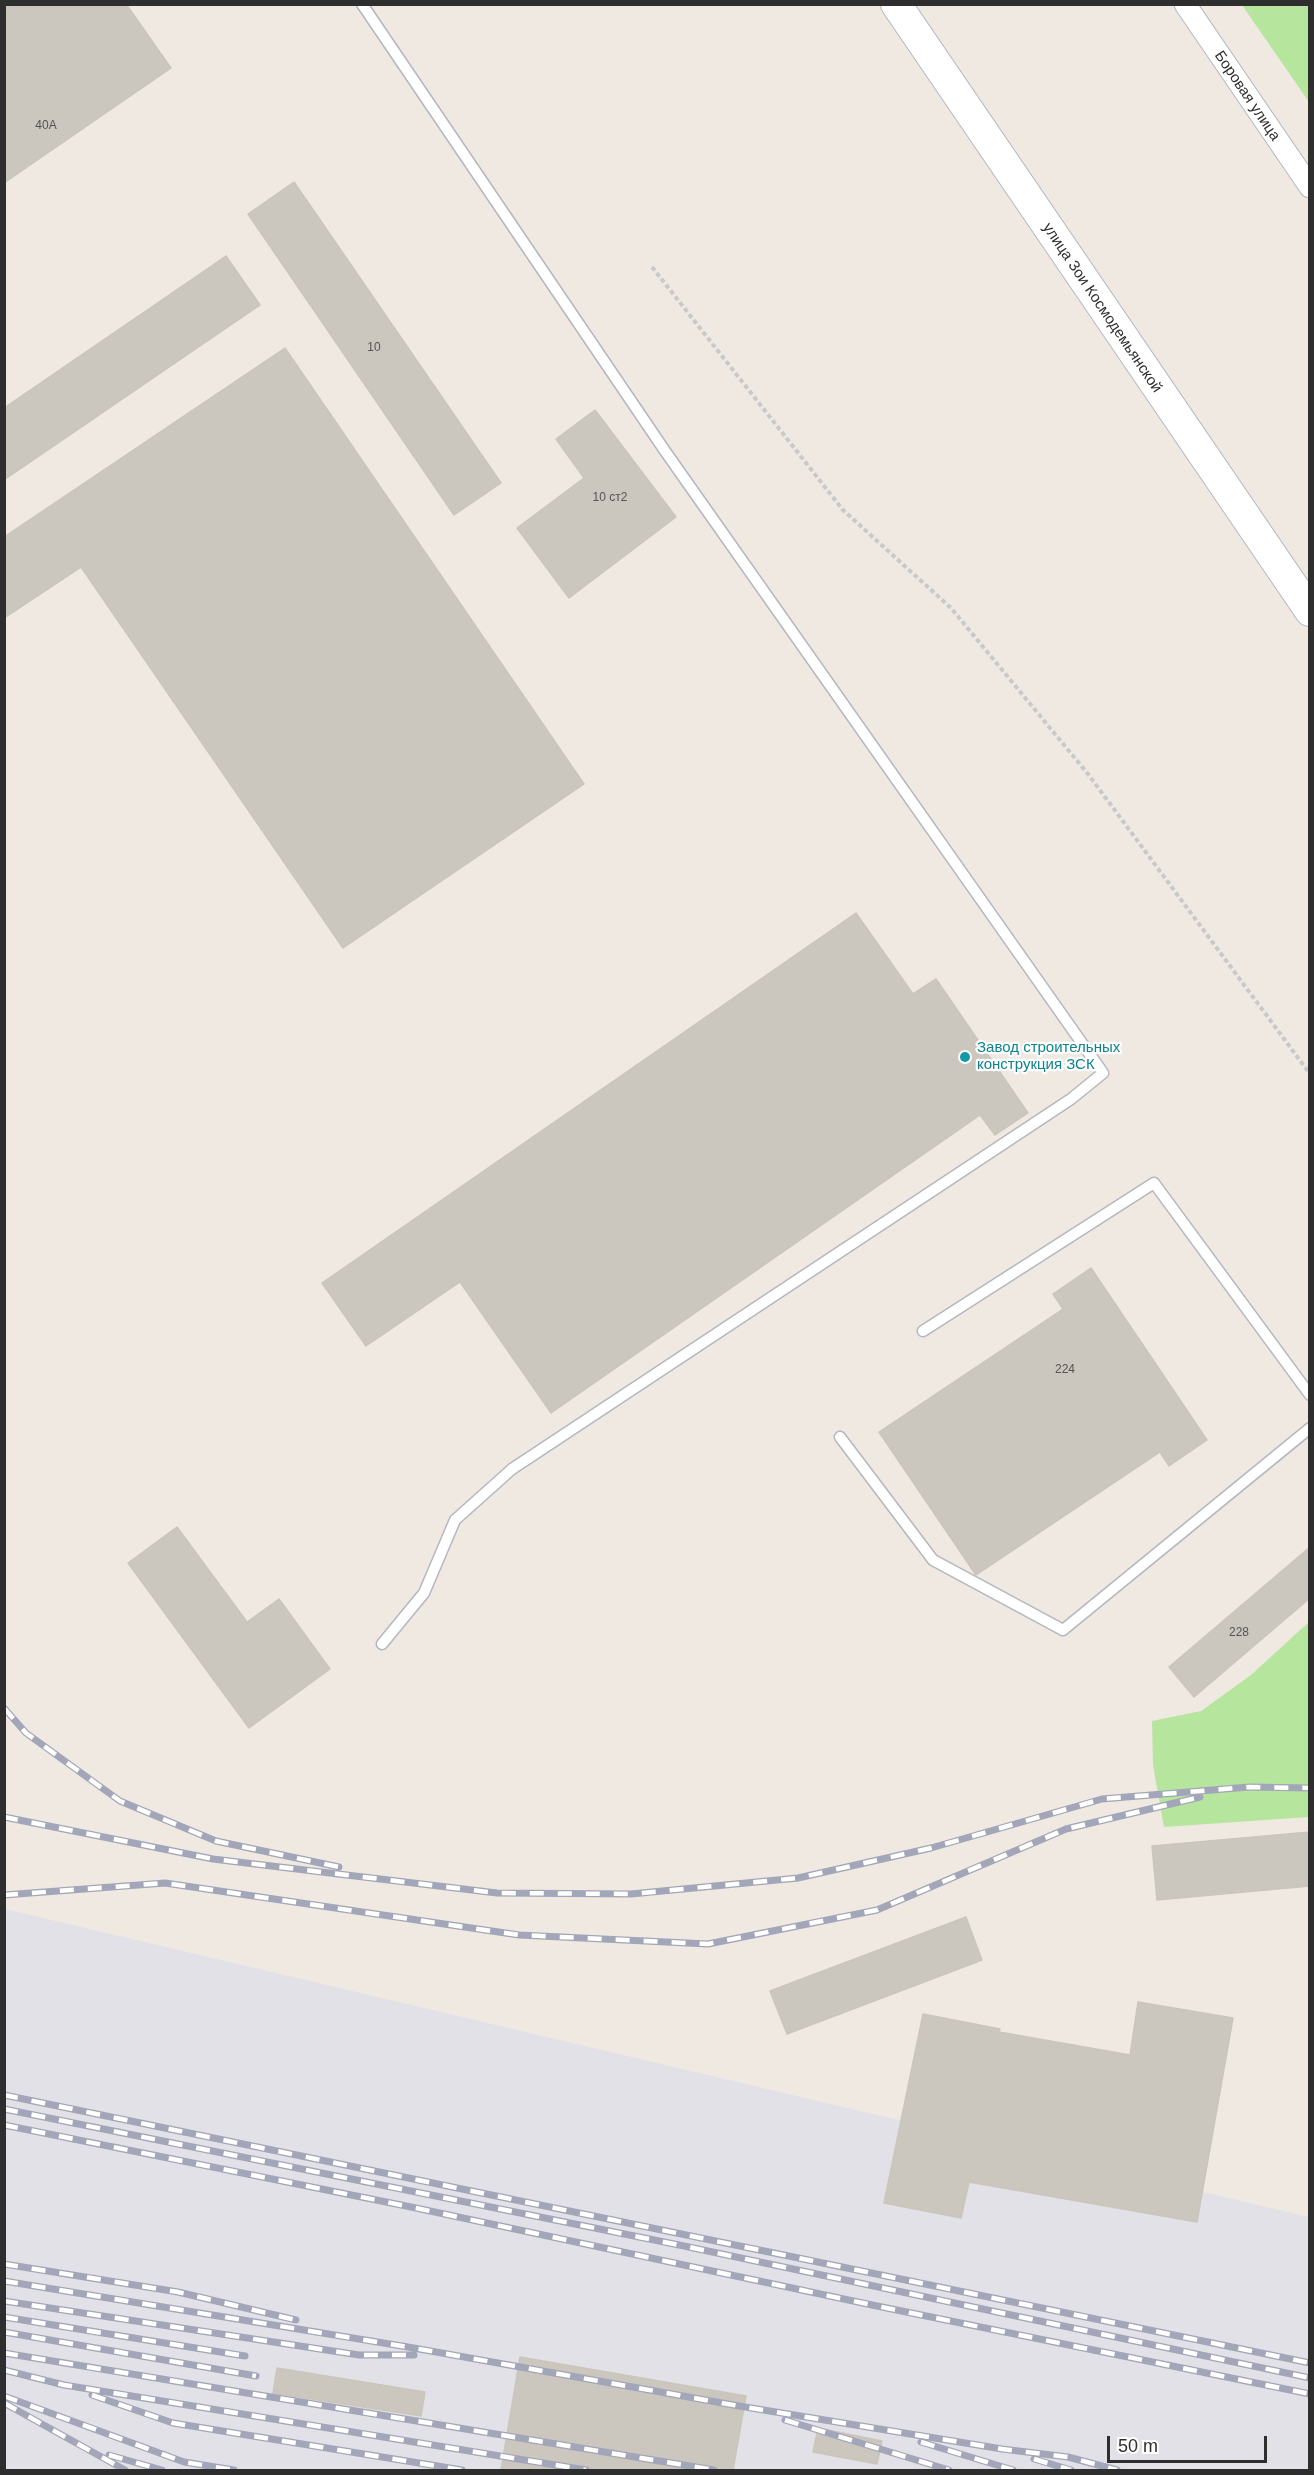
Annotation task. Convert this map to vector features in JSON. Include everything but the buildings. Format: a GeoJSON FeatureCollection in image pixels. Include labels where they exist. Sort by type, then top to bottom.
{"type":"FeatureCollection","features":[{"type":"Feature","properties":{"kind":"main road","name":"улица Зои Космодемьянской"},"geometry":{"type":"LineString","coordinates":[[896,4],[1147,376],[1310,611]]}},
{"type":"Feature","properties":{"kind":"street","name":"Боровая улица"},"geometry":{"type":"LineString","coordinates":[[1185,4],[1310,187]]}},
{"type":"Feature","properties":{"kind":"lane"},"geometry":{"type":"LineString","coordinates":[[362,4],[665,451],[1103,1073],[1071,1099],[512,1469],[455,1520],[424,1593],[382,1644]]}},
{"type":"Feature","properties":{"kind":"lane"},"geometry":{"type":"LineString","coordinates":[[923,1330],[1154,1183],[1310,1395]]}},
{"type":"Feature","properties":{"kind":"lane"},"geometry":{"type":"LineString","coordinates":[[840,1437],[933,1560],[1063,1630],[1310,1428]]}},
{"type":"Feature","properties":{"kind":"path"},"geometry":{"type":"LineString","coordinates":[[652,267],[843,510],[951,608],[1089,774],[1310,1074]]}},
{"type":"Feature","properties":{"kind":"shaded area"},"geometry":{"type":"Polygon","coordinates":[[[5,1909],[1309,2217],[1309,2470],[5,2470],[5,1909]]]}},
{"type":"Feature","properties":{"kind":"green space"},"geometry":{"type":"Polygon","coordinates":[[[1242,5],[1309,5],[1309,102],[1242,5]]]}},
{"type":"Feature","properties":{"kind":"green space"},"geometry":{"type":"Polygon","coordinates":[[[1309,1622],[1309,1817],[1164,1827],[1153,1765],[1152,1721],[1201,1711],[1251,1675],[1309,1622]]]}},
{"type":"Feature","properties":{"kind":"railway"},"geometry":{"type":"LineString","coordinates":[[4,1708],[26,1733],[120,1801],[216,1841],[339,1867]]}},
{"type":"Feature","properties":{"kind":"railway"},"geometry":{"type":"LineString","coordinates":[[4,1817],[213,1859],[497,1893],[631,1894],[798,1878],[931,1848],[1102,1799],[1249,1787],[1310,1788]]}},
{"type":"Feature","properties":{"kind":"railway"},"geometry":{"type":"LineString","coordinates":[[4,1895],[165,1883],[519,1935],[708,1944],[877,1910],[1066,1829],[1200,1797]]}},
{"type":"Feature","properties":{"kind":"railway"},"geometry":{"type":"LineString","coordinates":[[4,2095],[1310,2363]]}},
{"type":"Feature","properties":{"kind":"railway"},"geometry":{"type":"LineString","coordinates":[[4,2109],[684,2246],[1310,2378]]}},
{"type":"Feature","properties":{"kind":"railway"},"geometry":{"type":"LineString","coordinates":[[4,2125],[416,2208],[872,2305],[1310,2394]]}},
{"type":"Feature","properties":{"kind":"railway"},"geometry":{"type":"LineString","coordinates":[[4,2264],[178,2292],[296,2320]]}},
{"type":"Feature","properties":{"kind":"railway"},"geometry":{"type":"LineString","coordinates":[[4,2281],[408,2347],[739,2406],[1002,2449],[1068,2457],[1117,2470]]}},
{"type":"Feature","properties":{"kind":"railway"},"geometry":{"type":"LineString","coordinates":[[4,2301],[359,2355],[414,2355]]}},
{"type":"Feature","properties":{"kind":"railway"},"geometry":{"type":"LineString","coordinates":[[4,2317],[245,2356]]}},
{"type":"Feature","properties":{"kind":"railway"},"geometry":{"type":"LineString","coordinates":[[4,2332],[256,2376]]}},
{"type":"Feature","properties":{"kind":"railway"},"geometry":{"type":"LineString","coordinates":[[4,2353],[714,2470]]}},
{"type":"Feature","properties":{"kind":"railway"},"geometry":{"type":"LineString","coordinates":[[4,2370],[64,2385],[586,2470]]}},
{"type":"Feature","properties":{"kind":"railway"},"geometry":{"type":"LineString","coordinates":[[92,2395],[173,2423],[462,2470]]}},
{"type":"Feature","properties":{"kind":"railway"},"geometry":{"type":"LineString","coordinates":[[4,2396],[184,2462],[234,2470]]}},
{"type":"Feature","properties":{"kind":"railway"},"geometry":{"type":"LineString","coordinates":[[4,2403],[125,2470]]}},
{"type":"Feature","properties":{"kind":"railway"},"geometry":{"type":"LineString","coordinates":[[785,2420],[949,2470]]}},
{"type":"Feature","properties":{"kind":"railway"},"geometry":{"type":"LineString","coordinates":[[921,2442],[1013,2470]]}},
{"type":"Feature","properties":{"kind":"railway"},"geometry":{"type":"LineString","coordinates":[[109,2455],[162,2470]]}},
{"type":"Feature","properties":{"kind":"railway"},"geometry":{"type":"LineString","coordinates":[[1034,2459],[1071,2470]]}},
{"type":"Feature","properties":{"kind":"place","name":"Завод строительных конструкция ЗСК"},"geometry":{"type":"Point","coordinates":[965,1057]}}]}
